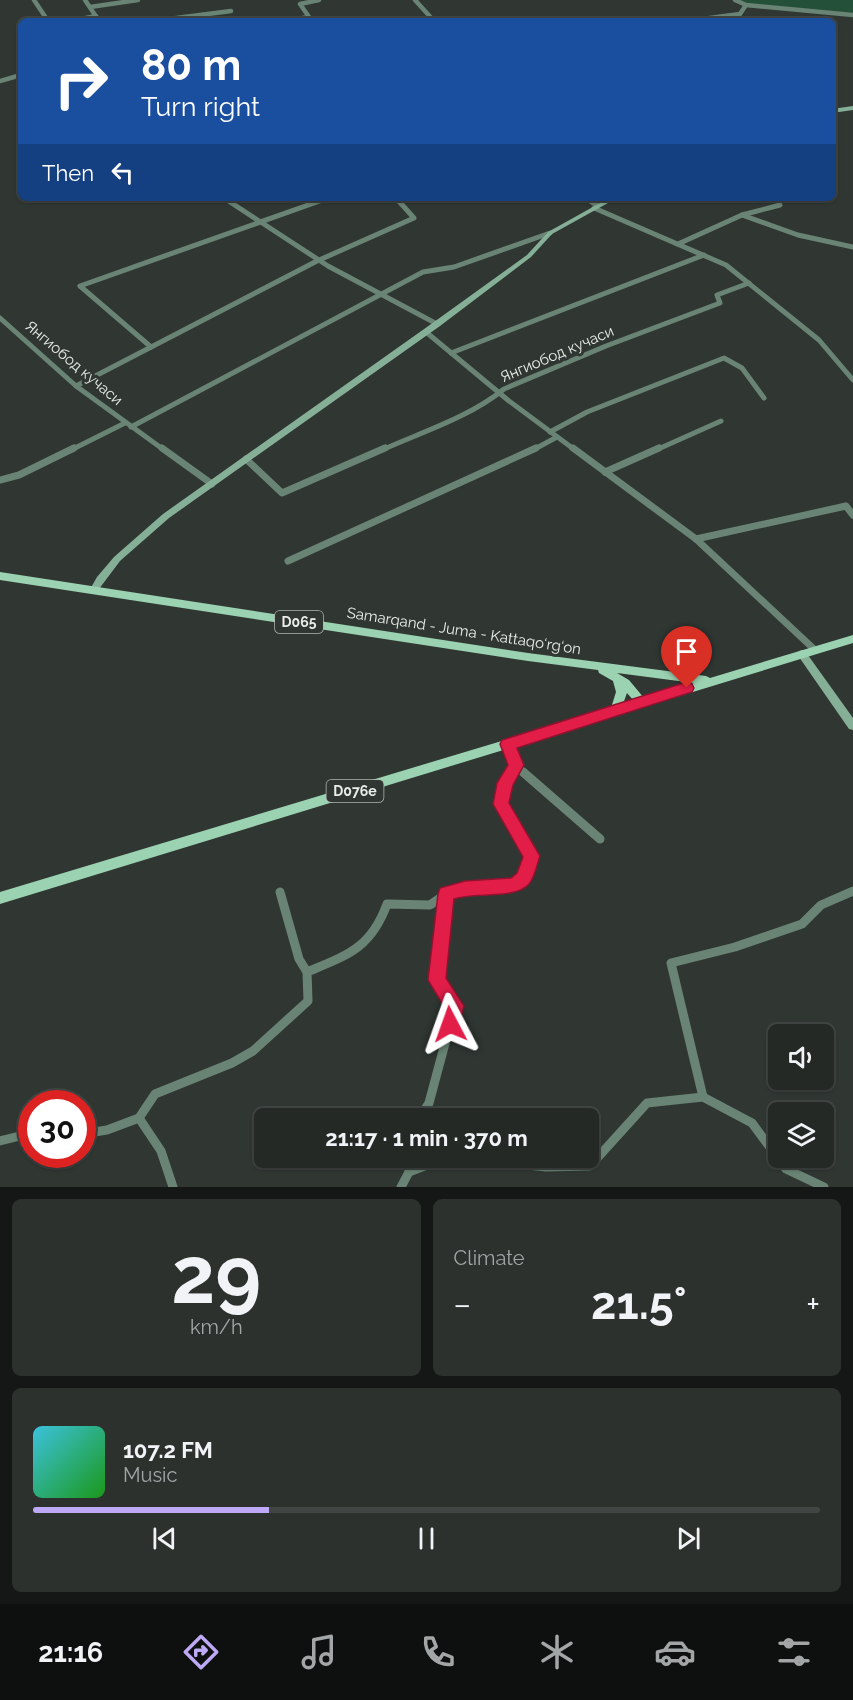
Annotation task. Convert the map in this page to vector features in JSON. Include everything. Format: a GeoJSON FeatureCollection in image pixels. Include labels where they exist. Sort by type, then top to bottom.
{"type":"FeatureCollection","features":[{"type":"Feature","properties":{"kind":"main road","name":"Samarqand - Juma - Kattaqo‘rg‘on"},"geometry":{"type":"LineString","coordinates":[[0,576],[597,667],[710,681]]}},
{"type":"Feature","properties":{"kind":"main road","name":"D076e"},"geometry":{"type":"LineString","coordinates":[[0,898],[853,639]]}},
{"type":"Feature","properties":{"kind":"main road","name":"D065"},"geometry":{"type":"LineString","coordinates":[[597,667],[632,689],[642,703]]}},
{"type":"Feature","properties":{"kind":"main road"},"geometry":{"type":"LineString","coordinates":[[615,712],[622,692],[618,679]]}},
{"type":"Feature","properties":{"kind":"street"},"geometry":{"type":"LineString","coordinates":[[34,0],[46,18]]}},
{"type":"Feature","properties":{"kind":"street"},"geometry":{"type":"LineString","coordinates":[[85,0],[96,16],[86,18]]}},
{"type":"Feature","properties":{"kind":"street"},"geometry":{"type":"LineString","coordinates":[[90,7],[138,0]]}},
{"type":"Feature","properties":{"kind":"street"},"geometry":{"type":"LineString","coordinates":[[303,18],[309,17],[300,4],[319,0]]}},
{"type":"Feature","properties":{"kind":"street"},"geometry":{"type":"LineString","coordinates":[[415,0],[431,18]]}},
{"type":"Feature","properties":{"kind":"street"},"geometry":{"type":"LineString","coordinates":[[735,0],[746,5],[853,17]]}},
{"type":"Feature","properties":{"kind":"street"},"geometry":{"type":"LineString","coordinates":[[710,18],[740,14],[746,5]]}},
{"type":"Feature","properties":{"kind":"street"},"geometry":{"type":"LineString","coordinates":[[176,18],[231,11]]}},
{"type":"Feature","properties":{"kind":"street"},"geometry":{"type":"LineString","coordinates":[[0,81],[18,76]]}},
{"type":"Feature","properties":{"kind":"street"},"geometry":{"type":"LineString","coordinates":[[836,110],[853,108]]}},
{"type":"Feature","properties":{"kind":"street"},"geometry":{"type":"LineString","coordinates":[[228,201],[317,261],[376,295],[438,324]]}},
{"type":"Feature","properties":{"kind":"street"},"geometry":{"type":"LineString","coordinates":[[151,347],[80,285],[319,201]]}},
{"type":"Feature","properties":{"kind":"street"},"geometry":{"type":"LineString","coordinates":[[76,386],[317,261],[414,218],[399,201]]}},
{"type":"Feature","properties":{"kind":"street"},"geometry":{"type":"LineString","coordinates":[[589,201],[726,265],[819,340],[853,380]]}},
{"type":"Feature","properties":{"kind":"street"},"geometry":{"type":"LineString","coordinates":[[0,480],[19,475],[128,425],[423,272],[454,267],[550,233],[607,201]]}},
{"type":"Feature","properties":{"kind":"street"},"geometry":{"type":"LineString","coordinates":[[678,244],[742,216],[780,205]]}},
{"type":"Feature","properties":{"kind":"street"},"geometry":{"type":"LineString","coordinates":[[742,216],[798,235],[853,247]]}},
{"type":"Feature","properties":{"kind":"street"},"geometry":{"type":"LineString","coordinates":[[93,591],[102,575],[123,551],[166,516],[438,324],[528,256],[550,233]]}},
{"type":"Feature","properties":{"kind":"street"},"geometry":{"type":"LineString","coordinates":[[451,353],[704,255]]}},
{"type":"Feature","properties":{"kind":"street","name":"Янгиобод кучаси"},"geometry":{"type":"LineString","coordinates":[[246,459],[282,493],[450,420],[499,394],[504,389],[606,346],[720,303],[717,295],[749,283]]}},
{"type":"Feature","properties":{"kind":"street","name":"Янгиобод кучаси"},"geometry":{"type":"LineString","coordinates":[[0,318],[76,386],[212,484]]}},
{"type":"Feature","properties":{"kind":"street"},"geometry":{"type":"LineString","coordinates":[[426,332],[499,394],[696,539],[815,650]]}},
{"type":"Feature","properties":{"kind":"street"},"geometry":{"type":"LineString","coordinates":[[550,432],[587,412],[724,358],[738,363],[764,398]]}},
{"type":"Feature","properties":{"kind":"street"},"geometry":{"type":"LineString","coordinates":[[605,472],[721,421]]}},
{"type":"Feature","properties":{"kind":"street"},"geometry":{"type":"LineString","coordinates":[[288,561],[513,460],[557,437]]}},
{"type":"Feature","properties":{"kind":"street"},"geometry":{"type":"LineString","coordinates":[[696,539],[846,506],[853,515]]}},
{"type":"Feature","properties":{"kind":"street"},"geometry":{"type":"LineString","coordinates":[[802,654],[853,726]]}},
{"type":"Feature","properties":{"kind":"street"},"geometry":{"type":"LineString","coordinates":[[508,744],[516,765],[600,839]]}},
{"type":"Feature","properties":{"kind":"street"},"geometry":{"type":"LineString","coordinates":[[307,972],[363,947],[381,923],[387,904],[430,905],[446,894],[465,888],[514,885],[524,878],[532,856],[501,804],[505,783],[516,765]]}},
{"type":"Feature","properties":{"kind":"street"},"geometry":{"type":"LineString","coordinates":[[703,1097],[671,963],[735,947],[802,924],[821,905],[853,891]]}},
{"type":"Feature","properties":{"kind":"street"},"geometry":{"type":"LineString","coordinates":[[96,1132],[140,1118],[155,1094],[232,1063],[253,1051],[308,1001],[307,972],[298,959],[280,892]]}},
{"type":"Feature","properties":{"kind":"street"},"geometry":{"type":"LineString","coordinates":[[426,1108],[455,1006],[437,980],[446,894]]}},
{"type":"Feature","properties":{"kind":"street"},"geometry":{"type":"LineString","coordinates":[[599,1156],[647,1103],[703,1097],[752,1122],[786,1169],[824,1187]]}},
{"type":"Feature","properties":{"kind":"street"},"geometry":{"type":"LineString","coordinates":[[140,1118],[152,1134],[171,1174],[173,1187]]}},
{"type":"Feature","properties":{"kind":"street"},"geometry":{"type":"LineString","coordinates":[[0,1141],[18,1136]]}},
{"type":"Feature","properties":{"kind":"street"},"geometry":{"type":"LineString","coordinates":[[401,1187],[409,1168]]}},
{"type":"Feature","properties":{"kind":"street"},"geometry":{"type":"LineString","coordinates":[[409,1172],[419,1168]]}},
{"type":"Feature","properties":{"kind":"green space"},"geometry":{"type":"Polygon","coordinates":[[[741,0],[853,0],[853,13],[749,4],[741,0]]]}},
{"type":"Feature","properties":{"kind":"route"},"geometry":{"type":"LineString","coordinates":[[450,1024],[455,1006],[437,980],[446,894],[465,888],[514,885],[524,878],[532,856],[501,804],[505,783],[516,765],[508,744],[687,688]]}}]}
